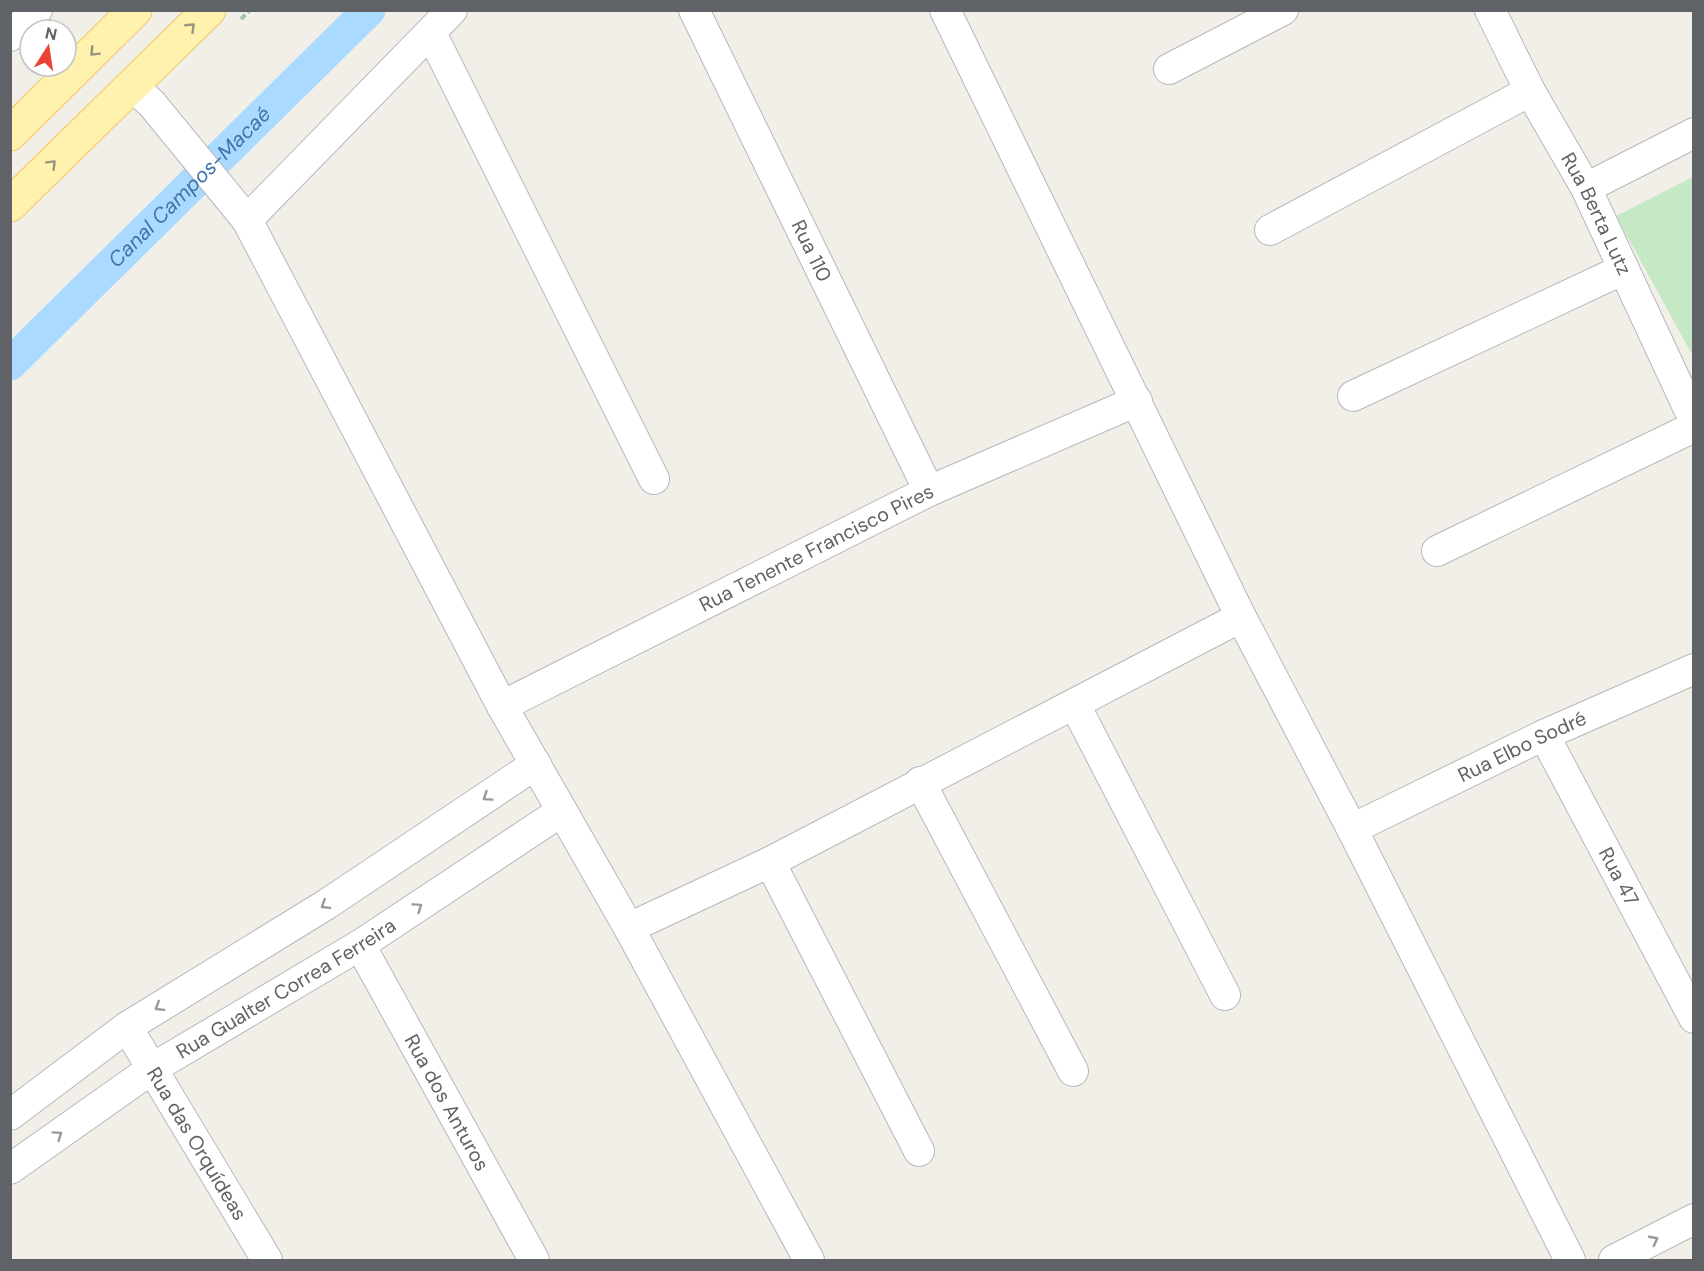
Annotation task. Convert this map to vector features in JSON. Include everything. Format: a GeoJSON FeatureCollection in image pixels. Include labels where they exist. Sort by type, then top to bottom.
{"type":"FeatureCollection","features":[{"type":"Feature","properties":{"kind":"main road"},"geometry":{"type":"LineString","coordinates":[[10,134],[135,10]]}},
{"type":"Feature","properties":{"kind":"main road"},"geometry":{"type":"LineString","coordinates":[[10,205],[142,95],[208,10]]}},
{"type":"Feature","properties":{"kind":"street"},"geometry":{"type":"LineString","coordinates":[[10,36],[37,10]]}},
{"type":"Feature","properties":{"kind":"street"},"geometry":{"type":"LineString","coordinates":[[240,210],[431,33],[452,10]]}},
{"type":"Feature","properties":{"kind":"street","name":"Rua 110"},"geometry":{"type":"LineString","coordinates":[[694,10],[929,491]]}},
{"type":"Feature","properties":{"kind":"street"},"geometry":{"type":"LineString","coordinates":[[945,10],[1241,617],[1352,829],[1570,1260]]}},
{"type":"Feature","properties":{"kind":"street"},"geometry":{"type":"LineString","coordinates":[[1169,69],[1283,10]]}},
{"type":"Feature","properties":{"kind":"street","name":"Rua Berta Lutz"},"geometry":{"type":"LineString","coordinates":[[1490,10],[1530,91],[1586,188],[1694,420]]}},
{"type":"Feature","properties":{"kind":"street"},"geometry":{"type":"LineString","coordinates":[[431,33],[654,479]]}},
{"type":"Feature","properties":{"kind":"street"},"geometry":{"type":"LineString","coordinates":[[1270,230],[1530,91]]}},
{"type":"Feature","properties":{"kind":"street"},"geometry":{"type":"LineString","coordinates":[[142,95],[240,210],[502,706],[629,928],[808,1260]]}},
{"type":"Feature","properties":{"kind":"street"},"geometry":{"type":"LineString","coordinates":[[1586,188],[1694,133]]}},
{"type":"Feature","properties":{"kind":"street"},"geometry":{"type":"LineString","coordinates":[[1353,396],[1624,269]]}},
{"type":"Feature","properties":{"kind":"street","name":"Rua Tenente Francisco Pires"},"geometry":{"type":"LineString","coordinates":[[502,706],[929,491],[1137,401]]}},
{"type":"Feature","properties":{"kind":"street"},"geometry":{"type":"LineString","coordinates":[[1437,550],[1694,427]]}},
{"type":"Feature","properties":{"kind":"street"},"geometry":{"type":"LineString","coordinates":[[629,928],[770,862],[1241,617]]}},
{"type":"Feature","properties":{"kind":"street","name":"Rua Elbo Sodré"},"geometry":{"type":"LineString","coordinates":[[1352,829],[1544,735],[1694,669]]}},
{"type":"Feature","properties":{"kind":"street"},"geometry":{"type":"LineString","coordinates":[[1075,705],[1225,995]]}},
{"type":"Feature","properties":{"kind":"street","name":"Rua 47"},"geometry":{"type":"LineString","coordinates":[[1544,735],[1694,1018]]}},
{"type":"Feature","properties":{"kind":"street"},"geometry":{"type":"LineString","coordinates":[[10,1115],[127,1027],[327,904],[536,764]]}},
{"type":"Feature","properties":{"kind":"street"},"geometry":{"type":"LineString","coordinates":[[920,782],[1073,1071]]}},
{"type":"Feature","properties":{"kind":"street","name":"Rua Gualter Correa Ferreira"},"geometry":{"type":"LineString","coordinates":[[10,1168],[153,1068],[360,945],[562,811]]}},
{"type":"Feature","properties":{"kind":"street"},"geometry":{"type":"LineString","coordinates":[[770,862],[919,1151]]}},
{"type":"Feature","properties":{"kind":"street","name":"Rua dos Anturos"},"geometry":{"type":"LineString","coordinates":[[360,945],[534,1260]]}},
{"type":"Feature","properties":{"kind":"street","name":"Rua das Orquídeas"},"geometry":{"type":"LineString","coordinates":[[127,1027],[267,1260]]}},
{"type":"Feature","properties":{"kind":"street"},"geometry":{"type":"LineString","coordinates":[[1614,1260],[1694,1219]]}},
{"type":"Feature","properties":{"kind":"green space"},"geometry":{"type":"Polygon","coordinates":[[[1693,177],[1693,356],[1616,216],[1693,177]]]}},
{"type":"Feature","properties":{"kind":"waterway","name":"Canal Campos-Macaé"},"geometry":{"type":"LineString","coordinates":[[10,364],[369,10]]}}]}
